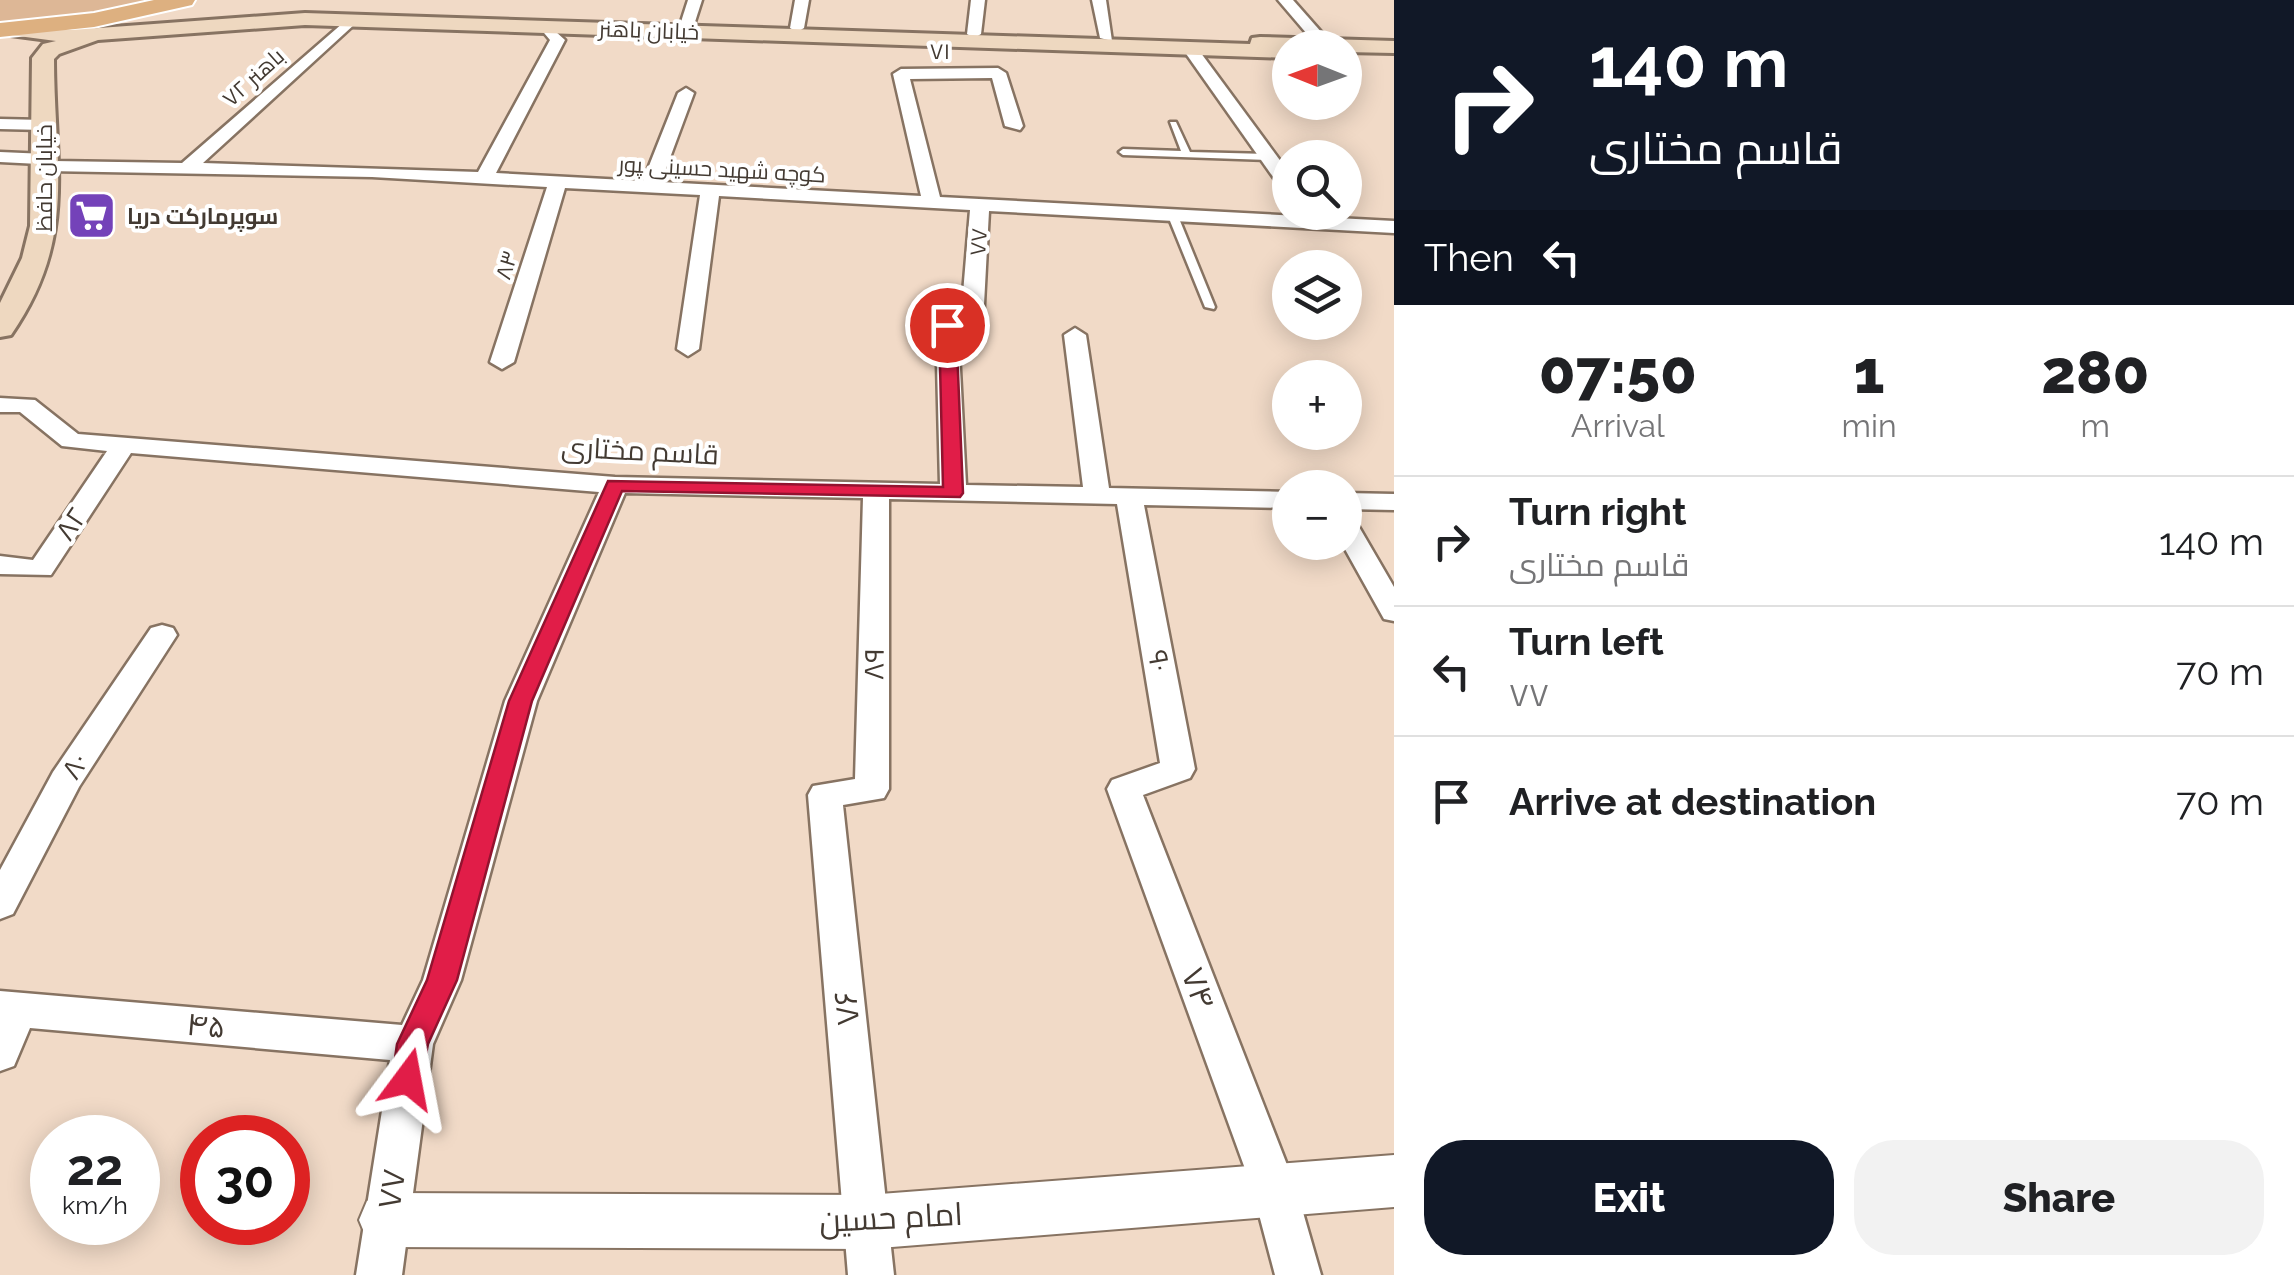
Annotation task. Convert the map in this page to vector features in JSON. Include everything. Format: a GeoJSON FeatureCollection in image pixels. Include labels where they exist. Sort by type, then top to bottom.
{"type":"FeatureCollection","features":[{"type":"Feature","properties":{"kind":"main road"},"geometry":{"type":"LineString","coordinates":[[5,30],[94,20],[194,0]]}},
{"type":"Feature","properties":{"kind":"main road"},"geometry":{"type":"LineString","coordinates":[[181,26],[223,1]]}},
{"type":"Feature","properties":{"kind":"main road","name":"خیابان باهنر"},"geometry":{"type":"LineString","coordinates":[[223,1],[240,11],[264,13],[797,28],[1272,51]]}},
{"type":"Feature","properties":{"kind":"main road","name":"خیابان باهنر"},"geometry":{"type":"LineString","coordinates":[[5,30],[47,36],[262,20],[547,19],[1272,47]]}},
{"type":"Feature","properties":{"kind":"main road","name":"خیابان حافظ"},"geometry":{"type":"LineString","coordinates":[[0,328],[33,273],[44,243],[46,162],[42,77],[30,40],[5,30]]}},
{"type":"Feature","properties":{"kind":"main road"},"geometry":{"type":"LineString","coordinates":[[42,77],[43,58],[51,49],[109,34]]}},
{"type":"Feature","properties":{"kind":"main road","name":"خیابان باهنر"},"geometry":{"type":"LineString","coordinates":[[1362,49],[1394,48]]}},
{"type":"Feature","properties":{"kind":"main road","name":"خیابان باهنر"},"geometry":{"type":"LineString","coordinates":[[1362,53],[1394,56]]}},
{"type":"Feature","properties":{"kind":"street"},"geometry":{"type":"LineString","coordinates":[[687,24],[695,0]]}},
{"type":"Feature","properties":{"kind":"street"},"geometry":{"type":"LineString","coordinates":[[797,28],[802,0]]}},
{"type":"Feature","properties":{"kind":"street"},"geometry":{"type":"LineString","coordinates":[[962,74],[965,37],[978,0]]}},
{"type":"Feature","properties":{"kind":"street"},"geometry":{"type":"LineString","coordinates":[[1099,0],[1107,38]]}},
{"type":"Feature","properties":{"kind":"street"},"geometry":{"type":"LineString","coordinates":[[1285,0],[1315,30]]}},
{"type":"Feature","properties":{"kind":"street"},"geometry":{"type":"LineString","coordinates":[[484,178],[558,40],[547,19]]}},
{"type":"Feature","properties":{"kind":"street","name":"باهنر ۷۲"},"geometry":{"type":"LineString","coordinates":[[186,169],[351,20]]}},
{"type":"Feature","properties":{"kind":"street"},"geometry":{"type":"LineString","coordinates":[[1190,48],[1272,163]]}},
{"type":"Feature","properties":{"kind":"street","name":"۷۱"},"geometry":{"type":"LineString","coordinates":[[932,204],[900,74],[998,73],[1014,126]]}},
{"type":"Feature","properties":{"kind":"street"},"geometry":{"type":"LineString","coordinates":[[650,188],[686,93]]}},
{"type":"Feature","properties":{"kind":"street"},"geometry":{"type":"LineString","coordinates":[[0,124],[44,124]]}},
{"type":"Feature","properties":{"kind":"street","name":"کوچه شهید حسینی ‍پور"},"geometry":{"type":"LineString","coordinates":[[0,157],[186,169],[410,174],[980,207],[1272,217]]}},
{"type":"Feature","properties":{"kind":"street"},"geometry":{"type":"LineString","coordinates":[[396,200],[410,174]]}},
{"type":"Feature","properties":{"kind":"street","name":"۸۳"},"geometry":{"type":"LineString","coordinates":[[502,362],[558,182]]}},
{"type":"Feature","properties":{"kind":"street"},"geometry":{"type":"LineString","coordinates":[[688,349],[710,191]]}},
{"type":"Feature","properties":{"kind":"street","name":"۷۷"},"geometry":{"type":"LineString","coordinates":[[953,493],[947,325],[972,323],[980,207]]}},
{"type":"Feature","properties":{"kind":"street","name":"کوچه شهید حسینی ‍پور"},"geometry":{"type":"LineString","coordinates":[[1362,223],[1394,227]]}},
{"type":"Feature","properties":{"kind":"street"},"geometry":{"type":"LineString","coordinates":[[1075,334],[1097,496]]}},
{"type":"Feature","properties":{"kind":"street","name":"قاسم مختاری"},"geometry":{"type":"LineString","coordinates":[[0,405],[26,405],[71,440],[615,485],[1272,500]]}},
{"type":"Feature","properties":{"kind":"street","name":"۸۲"},"geometry":{"type":"LineString","coordinates":[[0,565],[42,569],[124,445]]}},
{"type":"Feature","properties":{"kind":"street","name":"۷۷"},"geometry":{"type":"LineString","coordinates":[[378,1275],[413,1044],[442,980],[520,701],[615,485]]}},
{"type":"Feature","properties":{"kind":"street","name":"۸۹"},"geometry":{"type":"LineString","coordinates":[[825,795],[872,789],[876,491]]}},
{"type":"Feature","properties":{"kind":"street","name":"۹۰"},"geometry":{"type":"LineString","coordinates":[[1124,789],[1178,770],[1129,497]]}},
{"type":"Feature","properties":{"kind":"street"},"geometry":{"type":"LineString","coordinates":[[1362,501],[1394,502]]}},
{"type":"Feature","properties":{"kind":"street"},"geometry":{"type":"LineString","coordinates":[[1362,556],[1394,612]]}},
{"type":"Feature","properties":{"kind":"street","name":"۸۰"},"geometry":{"type":"LineString","coordinates":[[0,904],[65,781],[162,634]]}},
{"type":"Feature","properties":{"kind":"street","name":"۷۴"},"geometry":{"type":"LineString","coordinates":[[1124,789],[1274,1188],[1298,1275]]}},
{"type":"Feature","properties":{"kind":"street","name":"۷۶"},"geometry":{"type":"LineString","coordinates":[[825,795],[869,1248]]}},
{"type":"Feature","properties":{"kind":"street"},"geometry":{"type":"LineString","coordinates":[[0,1053],[9,1008]]}},
{"type":"Feature","properties":{"kind":"street","name":"۴۵"},"geometry":{"type":"LineString","coordinates":[[9,1008],[413,1044]]}},
{"type":"Feature","properties":{"kind":"street","name":"امام حسین"},"geometry":{"type":"LineString","coordinates":[[386,1220],[869,1248],[1274,1188],[1394,1181]]}},
{"type":"Feature","properties":{"kind":"lane"},"geometry":{"type":"LineString","coordinates":[[1172,124],[1186,154]]}},
{"type":"Feature","properties":{"kind":"lane"},"geometry":{"type":"LineString","coordinates":[[1123,152],[1268,157]]}},
{"type":"Feature","properties":{"kind":"lane"},"geometry":{"type":"LineString","coordinates":[[1173,216],[1210,307]]}},
{"type":"Feature","properties":{"kind":"shaded area"},"geometry":{"type":"Polygon","coordinates":[[[0,0],[158,0],[107,12],[0,27],[0,0]]]}},
{"type":"Feature","properties":{"kind":"place","name":"سوپرمارکت دریا"},"geometry":{"type":"Point","coordinates":[92,216]}},
{"type":"Feature","properties":{"kind":"route"},"geometry":{"type":"LineString","coordinates":[[408,1079],[413,1044],[442,980],[520,701],[615,485],[953,493],[947,325]]}}]}
